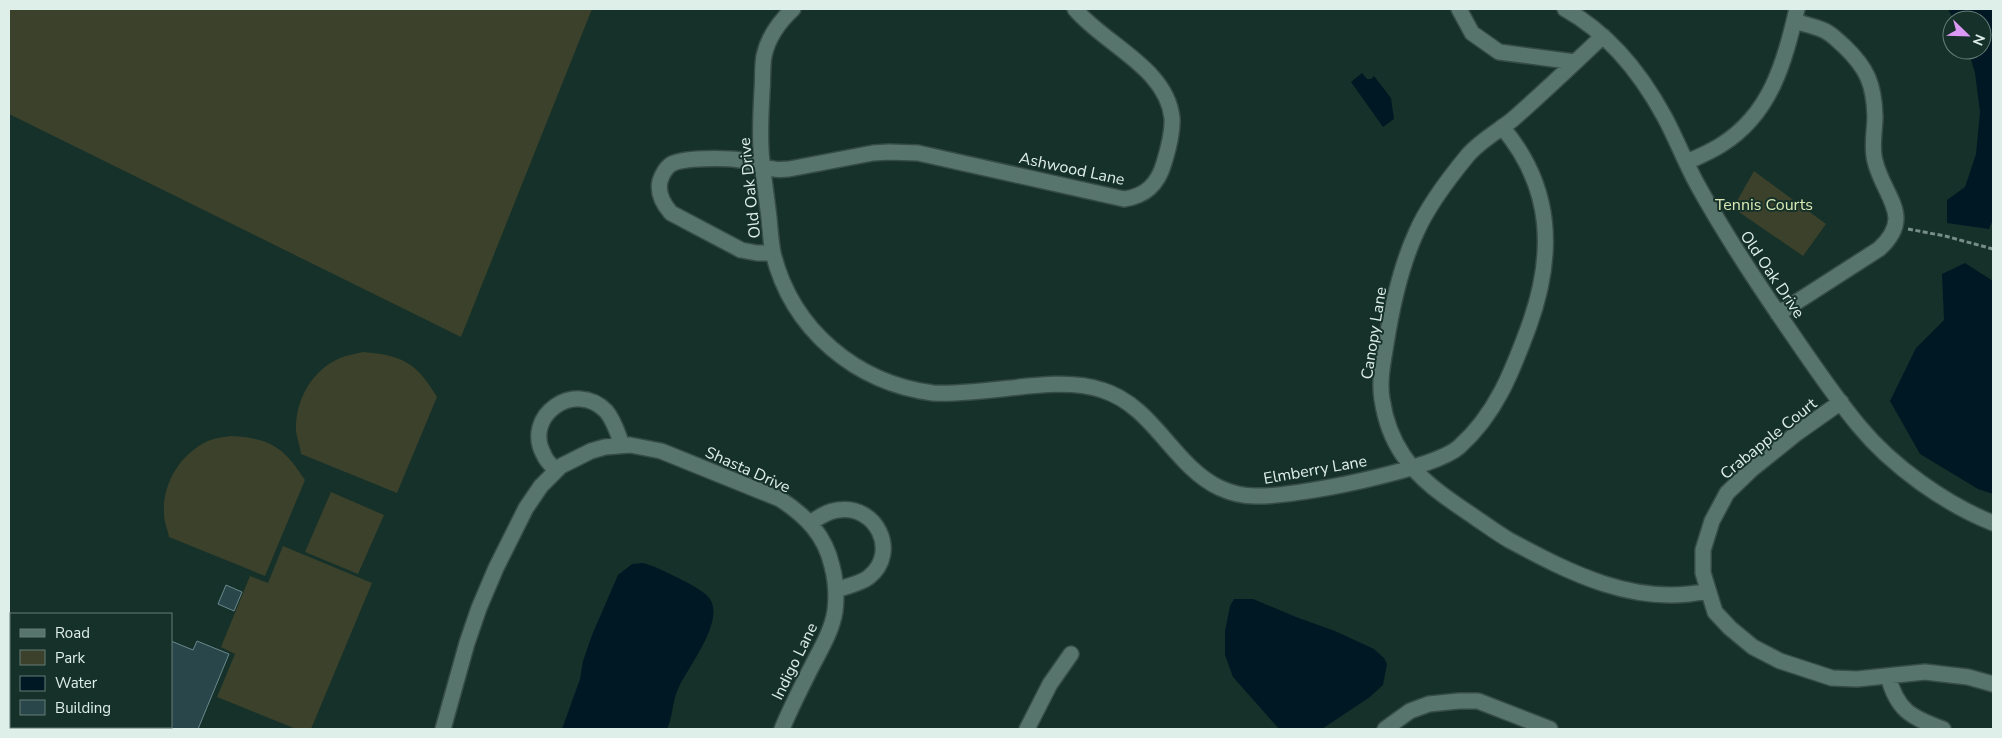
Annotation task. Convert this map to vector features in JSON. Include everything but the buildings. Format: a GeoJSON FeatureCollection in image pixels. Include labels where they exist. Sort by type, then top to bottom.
{"type":"FeatureCollection","features":[{"type":"Feature","properties":{"kind":"street","name":"Old Oak Drive"},"geometry":{"type":"LineString","coordinates":[[773,253],[760,141],[764,57],[771,37],[781,20],[793,9]]}},
{"type":"Feature","properties":{"kind":"street","name":"Ashwood Lane"},"geometry":{"type":"LineString","coordinates":[[773,253],[741,250],[671,213],[664,206],[660,196],[659,186],[664,172],[670,165],[678,162],[704,159],[738,160],[774,169],[789,169],[873,153],[918,153],[1124,199],[1137,197],[1145,193],[1154,184],[1161,172],[1166,155],[1172,118],[1166,99],[1158,83],[1144,68],[1085,21],[1075,9]]}},
{"type":"Feature","properties":{"kind":"street"},"geometry":{"type":"LineString","coordinates":[[1460,9],[1472,34],[1498,52],[1575,62]]}},
{"type":"Feature","properties":{"kind":"street","name":"Old Oak Drive"},"geometry":{"type":"LineString","coordinates":[[1565,9],[1587,21],[1604,36],[1631,66],[1652,95],[1724,232],[1778,314],[1859,426],[1879,448],[1914,478],[1956,504],[1993,523]]}},
{"type":"Feature","properties":{"kind":"street"},"geometry":{"type":"LineString","coordinates":[[1687,162],[1721,145],[1741,130],[1759,110],[1772,90],[1784,61],[1795,15],[1834,36],[1865,69],[1874,99],[1873,148],[1875,161],[1897,215],[1895,227],[1888,241],[1879,249],[1778,314]]}},
{"type":"Feature","properties":{"kind":"street","name":"Canopy Lane"},"geometry":{"type":"LineString","coordinates":[[1604,36],[1502,127],[1471,152],[1431,206],[1417,231],[1406,258],[1392,308],[1382,369],[1382,397],[1387,423],[1402,454],[1412,467],[1441,494],[1497,532],[1558,566],[1612,586],[1639,593],[1665,596],[1686,596],[1707,591]]}},
{"type":"Feature","properties":{"kind":"street","name":"Elmberry Lane"},"geometry":{"type":"LineString","coordinates":[[773,253],[789,299],[810,327],[834,351],[874,377],[903,387],[937,394],[1074,384],[1108,392],[1127,402],[1148,419],[1182,458],[1200,475],[1219,487],[1237,494],[1255,496],[1281,495],[1330,486],[1439,459],[1455,450],[1489,414],[1504,389],[1536,307],[1542,283],[1546,249],[1541,206],[1528,163],[1516,143],[1502,127]]}},
{"type":"Feature","properties":{"kind":"street"},"geometry":{"type":"LineString","coordinates":[[556,470],[544,456],[541,449],[539,439],[540,428],[544,417],[552,408],[564,400],[576,398],[598,404],[613,421],[622,445]]}},
{"type":"Feature","properties":{"kind":"street","name":"Crabapple Court"},"geometry":{"type":"LineString","coordinates":[[1841,402],[1751,470],[1727,493],[1712,521],[1703,550],[1703,573],[1715,612],[1730,628],[1753,647],[1780,661],[1832,678],[1857,679],[1925,672],[1968,677],[1993,684]]}},
{"type":"Feature","properties":{"kind":"street","name":"Shasta Drive"},"geometry":{"type":"LineString","coordinates":[[443,729],[467,642],[496,568],[526,508],[541,486],[556,470],[579,455],[622,445],[661,451],[780,499],[797,510],[810,523]]}},
{"type":"Feature","properties":{"kind":"street"},"geometry":{"type":"LineString","coordinates":[[810,523],[829,512],[848,509],[866,514],[879,528],[883,538],[883,549],[877,567],[870,576],[860,582],[836,590]]}},
{"type":"Feature","properties":{"kind":"street","name":"Indigo Lane"},"geometry":{"type":"LineString","coordinates":[[782,729],[827,637],[835,612],[836,590],[827,550],[821,537],[810,523]]}},
{"type":"Feature","properties":{"kind":"street"},"geometry":{"type":"LineString","coordinates":[[1027,729],[1050,684],[1071,654]]}},
{"type":"Feature","properties":{"kind":"street"},"geometry":{"type":"LineString","coordinates":[[1888,676],[1893,694],[1905,710],[1943,729]]}},
{"type":"Feature","properties":{"kind":"street"},"geometry":{"type":"LineString","coordinates":[[1385,729],[1410,711],[1442,702],[1478,701],[1550,729]]}},
{"type":"Feature","properties":{"kind":"path"},"geometry":{"type":"LineString","coordinates":[[1895,227],[1945,236],[1993,249]]}},
{"type":"Feature","properties":{"kind":"green space"},"geometry":{"type":"Polygon","coordinates":[[[9,9],[592,9],[461,337],[9,114],[9,9]]]}},
{"type":"Feature","properties":{"kind":"green space","name":"Tennis Courts"},"geometry":{"type":"Polygon","coordinates":[[[1754,171],[1826,224],[1803,256],[1733,208],[1754,171]]]}},
{"type":"Feature","properties":{"kind":"green space"},"geometry":{"type":"Polygon","coordinates":[[[363,352],[377,353],[407,363],[430,385],[437,397],[397,493],[301,454],[296,431],[296,419],[307,387],[321,370],[330,363],[343,357],[363,352]]]}},
{"type":"Feature","properties":{"kind":"green space"},"geometry":{"type":"Polygon","coordinates":[[[231,436],[256,439],[275,446],[290,459],[305,480],[265,576],[169,537],[165,523],[164,503],[166,492],[181,462],[208,441],[231,436]]]}},
{"type":"Feature","properties":{"kind":"green space"},"geometry":{"type":"Polygon","coordinates":[[[331,492],[384,515],[358,574],[305,552],[331,492]]]}},
{"type":"Feature","properties":{"kind":"green space"},"geometry":{"type":"Polygon","coordinates":[[[283,546],[372,583],[311,729],[296,729],[217,697],[235,654],[221,647],[250,576],[268,583],[283,546]]]}},
{"type":"Feature","properties":{"kind":"water"},"geometry":{"type":"Polygon","coordinates":[[[1993,9],[1993,219],[1989,229],[1947,223],[1947,200],[1965,187],[1976,154],[1980,112],[1975,73],[1971,60],[1992,60],[1992,10],[1949,10],[1993,9]]]}},
{"type":"Feature","properties":{"kind":"water"},"geometry":{"type":"Polygon","coordinates":[[[1362,73],[1367,79],[1371,79],[1374,76],[1391,98],[1394,119],[1383,127],[1351,82],[1362,73]]]}},
{"type":"Feature","properties":{"kind":"water"},"geometry":{"type":"Polygon","coordinates":[[[1965,263],[1993,281],[1993,494],[1978,489],[1920,454],[1890,401],[1916,348],[1944,320],[1942,274],[1965,263]]]}},
{"type":"Feature","properties":{"kind":"water"},"geometry":{"type":"Polygon","coordinates":[[[643,563],[666,572],[700,590],[710,599],[713,609],[713,620],[709,632],[678,689],[667,729],[562,729],[580,679],[583,661],[592,635],[618,575],[632,564],[643,563]]]}},
{"type":"Feature","properties":{"kind":"water"},"geometry":{"type":"Polygon","coordinates":[[[1234,599],[1253,599],[1335,631],[1374,649],[1384,658],[1387,664],[1383,685],[1370,697],[1322,729],[1279,729],[1233,677],[1225,655],[1225,631],[1230,606],[1234,599]]]}}]}
